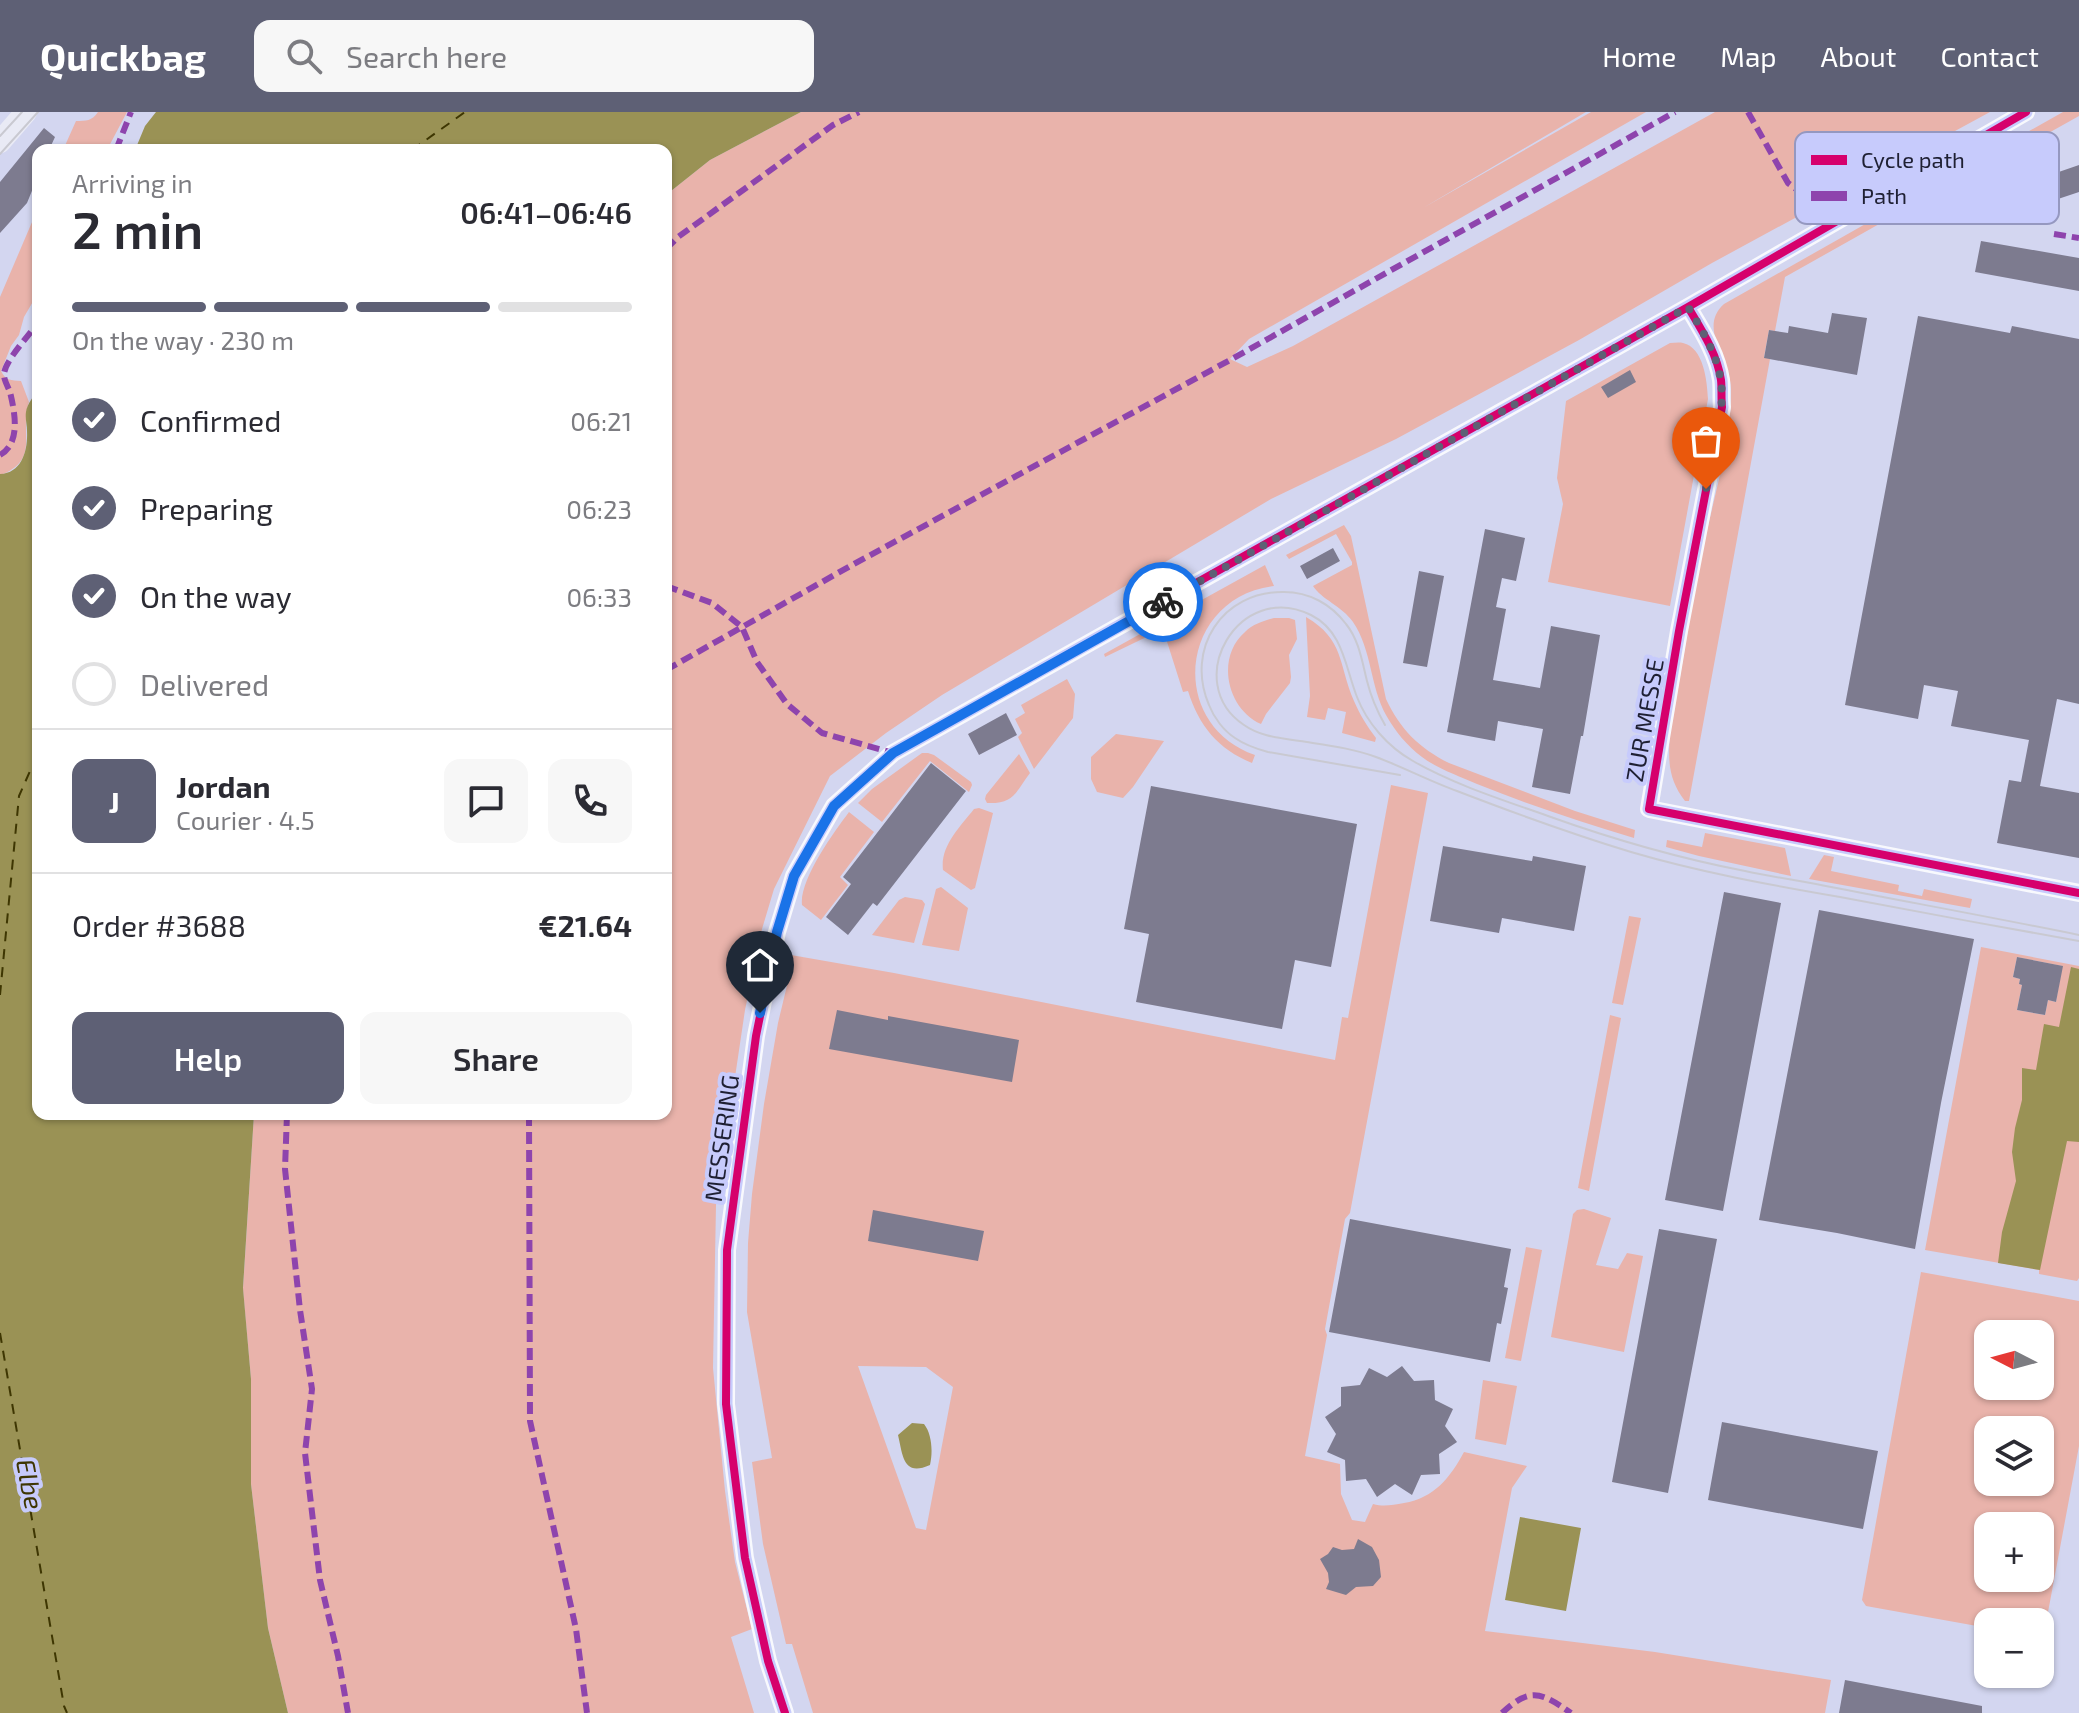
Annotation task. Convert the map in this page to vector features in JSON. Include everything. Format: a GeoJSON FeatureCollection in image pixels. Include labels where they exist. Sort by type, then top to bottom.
{"type":"FeatureCollection","features":[{"type":"Feature","properties":{"kind":"main road"},"geometry":{"type":"LineString","coordinates":[[0,142],[26,112]]}},
{"type":"Feature","properties":{"kind":"street","name":"MESSERING"},"geometry":{"type":"LineString","coordinates":[[1991,132],[2026,112]]}},
{"type":"Feature","properties":{"kind":"street","name":"MESSERING"},"geometry":{"type":"LineString","coordinates":[[785,1713],[768,1661],[743,1543],[726,1404],[727,1250],[756,1036],[777,932],[794,876],[834,806],[893,753],[1832,224]]}},
{"type":"Feature","properties":{"kind":"street","name":"ZUR MESSE"},"geometry":{"type":"LineString","coordinates":[[1688,307],[1714,355],[1721,378],[1722,407],[1649,809],[2079,893]]}},
{"type":"Feature","properties":{"kind":"shaded area"},"geometry":{"type":"Polygon","coordinates":[[[98,112],[127,112],[110,144],[66,144],[76,121],[93,117],[98,112]]]}},
{"type":"Feature","properties":{"kind":"shaded area"},"geometry":{"type":"Polygon","coordinates":[[[801,112],[1586,112],[1423,208],[1591,112],[1646,112],[1249,339],[1230,359],[1247,367],[1293,346],[1715,112],[1990,112],[1953,132],[1795,132],[1795,218],[1396,439],[1271,499],[942,695],[830,776],[774,889],[762,929],[745,1010],[716,1205],[713,1368],[735,1562],[752,1629],[731,1637],[754,1713],[288,1713],[268,1628],[251,1484],[251,1379],[243,1289],[254,1120],[672,1120],[672,190],[710,160],[801,112]]]}},
{"type":"Feature","properties":{"kind":"shaded area"},"geometry":{"type":"Polygon","coordinates":[[[2063,112],[2079,112],[2079,116],[2050,132],[2027,132],[2063,112]]]}},
{"type":"Feature","properties":{"kind":"shaded area"},"geometry":{"type":"Polygon","coordinates":[[[32,222],[32,303],[1,371],[7,378],[21,381],[29,402],[25,452],[14,468],[3,474],[0,474],[0,297],[32,222]]]}},
{"type":"Feature","properties":{"kind":"shaded area"},"geometry":{"type":"Polygon","coordinates":[[[1865,224],[1879,224],[1785,277],[1775,331],[1769,330],[1764,357],[1770,359],[1689,801],[1685,801],[1670,769],[1670,734],[1731,408],[1730,378],[1714,334],[1717,313],[1724,304],[1865,224]]]}},
{"type":"Feature","properties":{"kind":"shaded area"},"geometry":{"type":"Polygon","coordinates":[[[1670,343],[1683,343],[1696,351],[1703,366],[1708,399],[1670,606],[1548,582],[1563,504],[1557,478],[1566,401],[1670,343]]]}},
{"type":"Feature","properties":{"kind":"shaded area"},"geometry":{"type":"Polygon","coordinates":[[[1344,525],[1351,536],[1386,699],[1412,737],[1449,763],[1575,811],[1635,830],[1634,838],[1477,784],[1435,765],[1406,743],[1381,704],[1364,644],[1353,622],[1313,586],[1352,565],[1336,534],[1289,559],[1286,555],[1344,525]]]}},
{"type":"Feature","properties":{"kind":"shaded area"},"geometry":{"type":"Polygon","coordinates":[[[1265,565],[1274,586],[1243,595],[1219,613],[1203,636],[1196,663],[1197,690],[1207,717],[1226,739],[1255,755],[1252,763],[1229,751],[1204,725],[1188,691],[1183,692],[1163,629],[1105,657],[1104,654],[1265,565]]]}},
{"type":"Feature","properties":{"kind":"shaded area"},"geometry":{"type":"Polygon","coordinates":[[[1306,617],[1319,626],[1334,644],[1354,701],[1376,738],[1375,742],[1342,733],[1346,712],[1328,708],[1325,720],[1307,717],[1310,696],[1306,617]]]}},
{"type":"Feature","properties":{"kind":"shaded area"},"geometry":{"type":"Polygon","coordinates":[[[1274,618],[1295,620],[1297,639],[1289,655],[1290,683],[1261,724],[1240,706],[1233,694],[1228,668],[1236,642],[1245,632],[1274,618]]]}},
{"type":"Feature","properties":{"kind":"shaded area"},"geometry":{"type":"Polygon","coordinates":[[[1067,679],[1075,694],[1073,718],[1034,769],[1018,737],[1022,733],[1015,719],[1025,713],[1021,705],[1067,679]]]}},
{"type":"Feature","properties":{"kind":"shaded area"},"geometry":{"type":"Polygon","coordinates":[[[1116,734],[1164,741],[1123,798],[1097,792],[1091,779],[1091,757],[1116,734]]]}},
{"type":"Feature","properties":{"kind":"shaded area"},"geometry":{"type":"Polygon","coordinates":[[[922,753],[934,755],[971,782],[969,792],[930,761],[882,822],[858,803],[872,789],[922,753]]]}},
{"type":"Feature","properties":{"kind":"shaded area"},"geometry":{"type":"Polygon","coordinates":[[[1019,754],[1030,773],[1009,799],[987,803],[986,795],[1019,754]]]}},
{"type":"Feature","properties":{"kind":"shaded area"},"geometry":{"type":"Polygon","coordinates":[[[1391,785],[1428,793],[1350,1213],[1345,1219],[1305,1456],[1340,1464],[1341,1494],[1352,1520],[1365,1522],[1373,1504],[1404,1503],[1432,1492],[1447,1478],[1464,1452],[1527,1466],[1512,1488],[1485,1631],[1655,1652],[1831,1680],[1825,1713],[813,1713],[792,1644],[786,1644],[763,1544],[752,1462],[772,1458],[747,1312],[752,1194],[764,1104],[791,955],[1335,1060],[1342,1017],[1348,1018],[1391,785]],[[858,1366],[916,1528],[926,1530],[953,1387],[926,1367],[858,1366]]]}},
{"type":"Feature","properties":{"kind":"shaded area"},"geometry":{"type":"Polygon","coordinates":[[[974,809],[993,813],[975,888],[971,890],[943,870],[943,861],[952,837],[974,809]]]}},
{"type":"Feature","properties":{"kind":"shaded area"},"geometry":{"type":"Polygon","coordinates":[[[849,812],[874,832],[840,877],[848,885],[821,920],[802,905],[806,883],[849,812]]]}},
{"type":"Feature","properties":{"kind":"shaded area"},"geometry":{"type":"Polygon","coordinates":[[[1705,833],[1785,848],[1791,876],[1666,847],[1667,840],[1702,847],[1705,833]]]}},
{"type":"Feature","properties":{"kind":"shaded area"},"geometry":{"type":"Polygon","coordinates":[[[1824,855],[1834,857],[1831,871],[1899,885],[1898,891],[1922,896],[1924,889],[1972,899],[1970,908],[1809,879],[1824,855]]]}},
{"type":"Feature","properties":{"kind":"shaded area"},"geometry":{"type":"Polygon","coordinates":[[[941,887],[968,908],[959,951],[922,945],[936,889],[941,887]]]}},
{"type":"Feature","properties":{"kind":"shaded area"},"geometry":{"type":"Polygon","coordinates":[[[905,897],[922,900],[925,904],[914,943],[872,935],[899,900],[905,897]]]}},
{"type":"Feature","properties":{"kind":"shaded area"},"geometry":{"type":"Polygon","coordinates":[[[1629,916],[1641,918],[1623,1005],[1612,1003],[1629,916]]]}},
{"type":"Feature","properties":{"kind":"shaded area"},"geometry":{"type":"Polygon","coordinates":[[[1981,947],[2079,966],[2079,1278],[2077,1281],[2039,1274],[2039,1270],[1925,1250],[1981,947]],[[2017,957],[2013,977],[2020,979],[2019,984],[2022,985],[2017,1010],[2045,1015],[2048,1000],[2056,1002],[2062,966],[2017,957]]]}},
{"type":"Feature","properties":{"kind":"shaded area"},"geometry":{"type":"Polygon","coordinates":[[[1610,1015],[1621,1018],[1589,1191],[1578,1188],[1610,1015]]]}},
{"type":"Feature","properties":{"kind":"shaded area"},"geometry":{"type":"Polygon","coordinates":[[[1584,1209],[1611,1218],[1596,1265],[1618,1269],[1627,1253],[1643,1256],[1624,1352],[1551,1337],[1573,1214],[1584,1209]]]}},
{"type":"Feature","properties":{"kind":"shaded area"},"geometry":{"type":"Polygon","coordinates":[[[1526,1247],[1542,1250],[1521,1361],[1505,1358],[1526,1247]]]}},
{"type":"Feature","properties":{"kind":"shaded area"},"geometry":{"type":"Polygon","coordinates":[[[1921,1272],[2079,1301],[2079,1446],[2054,1580],[2054,1512],[1974,1512],[1974,1592],[2052,1592],[2049,1608],[1974,1608],[1974,1625],[1866,1606],[1862,1600],[1921,1272]]]}},
{"type":"Feature","properties":{"kind":"shaded area"},"geometry":{"type":"Polygon","coordinates":[[[1483,1380],[1517,1386],[1506,1445],[1475,1439],[1483,1380]]]}},
{"type":"Feature","properties":{"kind":"water"},"geometry":{"type":"Polygon","coordinates":[[[156,112],[801,112],[710,160],[672,190],[672,144],[138,144],[145,126],[156,112]]]}},
{"type":"Feature","properties":{"kind":"water","name":"Elbe"},"geometry":{"type":"Polygon","coordinates":[[[32,398],[32,1120],[254,1120],[243,1288],[251,1379],[251,1484],[268,1628],[288,1713],[0,1713],[0,474],[14,470],[25,453],[32,398]]]}},
{"type":"Feature","properties":{"kind":"water"},"geometry":{"type":"Polygon","coordinates":[[[2071,967],[2079,969],[2079,1142],[2067,1141],[2040,1270],[1998,1263],[2002,1232],[2016,1181],[2012,1152],[2022,1100],[2022,1068],[2036,1070],[2044,1024],[2059,1027],[2071,967]]]}},
{"type":"Feature","properties":{"kind":"water"},"geometry":{"type":"Polygon","coordinates":[[[912,1423],[924,1424],[930,1438],[930,1465],[921,1468],[909,1466],[906,1462],[898,1435],[912,1423]]]}},
{"type":"Feature","properties":{"kind":"water"},"geometry":{"type":"Polygon","coordinates":[[[1520,1517],[1581,1528],[1566,1611],[1505,1600],[1520,1517]]]}},
{"type":"Feature","properties":{"kind":"building"},"geometry":{"type":"Polygon","coordinates":[[[44,128],[55,137],[52,144],[32,144],[32,191],[27,203],[0,233],[0,182],[44,128]]]}},
{"type":"Feature","properties":{"kind":"building"},"geometry":{"type":"Polygon","coordinates":[[[2079,165],[2079,192],[2059,199],[2059,172],[2079,165]]]}},
{"type":"Feature","properties":{"kind":"building"},"geometry":{"type":"Polygon","coordinates":[[[1981,241],[2079,258],[2079,291],[1975,272],[1981,241]]]}},
{"type":"Feature","properties":{"kind":"building"},"geometry":{"type":"Polygon","coordinates":[[[1832,313],[1867,318],[1857,375],[1764,358],[1769,330],[1788,333],[1789,326],[1828,333],[1832,313]]]}},
{"type":"Feature","properties":{"kind":"building"},"geometry":{"type":"Polygon","coordinates":[[[1918,316],[2010,333],[2012,326],[2079,339],[2079,704],[2057,699],[2040,786],[2079,793],[2079,858],[1997,843],[2009,780],[2021,782],[2029,740],[1951,726],[1958,691],[1924,685],[1918,719],[1845,705],[1918,316]]]}},
{"type":"Feature","properties":{"kind":"building"},"geometry":{"type":"Polygon","coordinates":[[[1630,370],[1636,382],[1608,398],[1601,387],[1630,370]]]}},
{"type":"Feature","properties":{"kind":"building"},"geometry":{"type":"Polygon","coordinates":[[[1485,529],[1525,538],[1516,581],[1502,578],[1496,607],[1506,609],[1493,680],[1540,688],[1551,626],[1600,635],[1570,794],[1532,787],[1543,729],[1498,721],[1495,741],[1447,732],[1485,529]]]}},
{"type":"Feature","properties":{"kind":"building"},"geometry":{"type":"Polygon","coordinates":[[[1333,548],[1340,561],[1307,579],[1300,566],[1333,548]]]}},
{"type":"Feature","properties":{"kind":"building"},"geometry":{"type":"Polygon","coordinates":[[[1419,571],[1444,576],[1427,667],[1403,663],[1419,571]]]}},
{"type":"Feature","properties":{"kind":"building"},"geometry":{"type":"Polygon","coordinates":[[[1006,713],[1017,735],[979,755],[968,734],[1006,713]]]}},
{"type":"Feature","properties":{"kind":"building"},"geometry":{"type":"Polygon","coordinates":[[[931,763],[966,791],[877,906],[873,903],[848,935],[826,917],[851,884],[843,877],[931,763]]]}},
{"type":"Feature","properties":{"kind":"building"},"geometry":{"type":"Polygon","coordinates":[[[1151,786],[1357,824],[1331,967],[1295,960],[1282,1029],[1136,1002],[1149,934],[1124,929],[1151,786]]]}},
{"type":"Feature","properties":{"kind":"building"},"geometry":{"type":"Polygon","coordinates":[[[1443,846],[1532,861],[1533,856],[1586,866],[1574,931],[1502,918],[1499,933],[1430,921],[1443,846]]]}},
{"type":"Feature","properties":{"kind":"building"},"geometry":{"type":"Polygon","coordinates":[[[1724,892],[1781,903],[1723,1211],[1665,1200],[1724,892]]]}},
{"type":"Feature","properties":{"kind":"building"},"geometry":{"type":"Polygon","coordinates":[[[1819,910],[1974,939],[1915,1249],[1759,1220],[1819,910]]]}},
{"type":"Feature","properties":{"kind":"building"},"geometry":{"type":"Polygon","coordinates":[[[2017,957],[2063,966],[2056,1002],[2048,1000],[2045,1015],[2017,1010],[2022,985],[2019,984],[2020,979],[2013,977],[2017,957]]]}},
{"type":"Feature","properties":{"kind":"building"},"geometry":{"type":"Polygon","coordinates":[[[837,1010],[1019,1040],[1012,1082],[829,1049],[837,1010]]]}},
{"type":"Feature","properties":{"kind":"building"},"geometry":{"type":"Polygon","coordinates":[[[873,1210],[984,1231],[978,1261],[868,1241],[873,1210]]]}},
{"type":"Feature","properties":{"kind":"building"},"geometry":{"type":"Polygon","coordinates":[[[1350,1219],[1511,1249],[1504,1287],[1508,1288],[1501,1324],[1497,1323],[1490,1362],[1329,1332],[1350,1219]]]}},
{"type":"Feature","properties":{"kind":"building"},"geometry":{"type":"Polygon","coordinates":[[[1659,1229],[1717,1239],[1668,1493],[1612,1482],[1659,1229]]]}},
{"type":"Feature","properties":{"kind":"building"},"geometry":{"type":"Polygon","coordinates":[[[1402,1366],[1414,1381],[1434,1380],[1435,1400],[1453,1409],[1445,1426],[1457,1442],[1439,1454],[1440,1474],[1421,1475],[1412,1495],[1395,1484],[1377,1497],[1366,1479],[1346,1481],[1345,1460],[1327,1452],[1336,1434],[1325,1417],[1341,1406],[1341,1387],[1360,1385],[1369,1368],[1387,1377],[1402,1366]]]}},
{"type":"Feature","properties":{"kind":"building"},"geometry":{"type":"Polygon","coordinates":[[[1722,1422],[1878,1451],[1863,1529],[1708,1500],[1722,1422]]]}},
{"type":"Feature","properties":{"kind":"building"},"geometry":{"type":"Polygon","coordinates":[[[1358,1539],[1372,1547],[1379,1560],[1381,1577],[1373,1586],[1356,1587],[1346,1595],[1326,1589],[1328,1573],[1320,1559],[1333,1547],[1354,1549],[1358,1539]]]}},
{"type":"Feature","properties":{"kind":"building"},"geometry":{"type":"Polygon","coordinates":[[[1845,1680],[1982,1706],[1982,1713],[1839,1713],[1845,1680]]]}},
{"type":"Feature","properties":{"kind":"ferry route"},"geometry":{"type":"LineString","coordinates":[[420,144],[465,112]]}},
{"type":"Feature","properties":{"kind":"ferry route"},"geometry":{"type":"LineString","coordinates":[[0,995],[19,796],[32,767]]}},
{"type":"Feature","properties":{"kind":"ferry route"},"geometry":{"type":"LineString","coordinates":[[0,1333],[67,1713]]}},
{"type":"Feature","properties":{"kind":"tram line"},"geometry":{"type":"LineString","coordinates":[[0,136],[22,112]]}},
{"type":"Feature","properties":{"kind":"tram line"},"geometry":{"type":"LineString","coordinates":[[0,154],[38,112]]}},
{"type":"Feature","properties":{"kind":"tram line"},"geometry":{"type":"LineString","coordinates":[[1385,725],[1370,693],[1354,637],[1340,617],[1319,600],[1284,592],[1262,594],[1243,601],[1214,627],[1202,664],[1203,684],[1214,715],[1231,735],[1247,745],[1268,752],[1400,775]]}},
{"type":"Feature","properties":{"kind":"tram line"},"geometry":{"type":"LineString","coordinates":[[2079,935],[1695,860],[1596,832],[1462,785],[1413,761],[1379,734],[1361,707],[1342,650],[1330,630],[1311,615],[1285,608],[1261,611],[1241,623],[1226,640],[1218,662],[1217,685],[1226,706],[1244,725],[1264,735],[1367,754],[1543,823],[1682,866],[2079,941]]}},
{"type":"Feature","properties":{"kind":"marked path"},"geometry":{"type":"LineString","coordinates":[[118,144],[131,112]]}},
{"type":"Feature","properties":{"kind":"marked path"},"geometry":{"type":"LineString","coordinates":[[672,243],[833,125],[859,112]]}},
{"type":"Feature","properties":{"kind":"marked path"},"geometry":{"type":"LineString","coordinates":[[672,667],[1675,112]]}},
{"type":"Feature","properties":{"kind":"marked path"},"geometry":{"type":"LineString","coordinates":[[1748,112],[1788,183],[1795,188]]}},
{"type":"Feature","properties":{"kind":"marked path"},"geometry":{"type":"LineString","coordinates":[[2054,234],[2079,238]]}},
{"type":"Feature","properties":{"kind":"marked path"},"geometry":{"type":"LineString","coordinates":[[0,455],[11,443],[15,427],[5,369],[32,330]]}},
{"type":"Feature","properties":{"kind":"marked path"},"geometry":{"type":"LineString","coordinates":[[672,588],[712,603],[742,627],[757,662],[787,704],[822,733],[893,753]]}},
{"type":"Feature","properties":{"kind":"marked path"},"geometry":{"type":"LineString","coordinates":[[287,1120],[285,1169],[312,1389],[305,1453],[320,1580],[348,1713]]}},
{"type":"Feature","properties":{"kind":"marked path"},"geometry":{"type":"LineString","coordinates":[[529,1120],[530,1421],[576,1629],[587,1713]]}},
{"type":"Feature","properties":{"kind":"marked path"},"geometry":{"type":"LineString","coordinates":[[1502,1713],[1520,1699],[1536,1695],[1552,1700],[1571,1713]]}},
{"type":"Feature","properties":{"kind":"cycle path"},"geometry":{"type":"LineString","coordinates":[[1991,132],[2026,112]]}},
{"type":"Feature","properties":{"kind":"cycle path"},"geometry":{"type":"LineString","coordinates":[[785,1713],[768,1661],[745,1558],[726,1404],[727,1250],[756,1036],[777,932],[794,876],[834,806],[893,753],[1832,224]]}},
{"type":"Feature","properties":{"kind":"cycle path"},"geometry":{"type":"LineString","coordinates":[[1688,307],[1716,360],[1721,380],[1722,407],[1649,809],[2079,893]]}},
{"type":"Feature","properties":{"kind":"way so far"},"geometry":{"type":"LineString","coordinates":[[1163,602],[1688,307],[1709,342],[1721,378],[1722,407],[1706,489]]}},
{"type":"Feature","properties":{"kind":"route"},"geometry":{"type":"LineString","coordinates":[[760,1013],[777,932],[794,876],[834,806],[893,753],[1163,602]]}}]}
